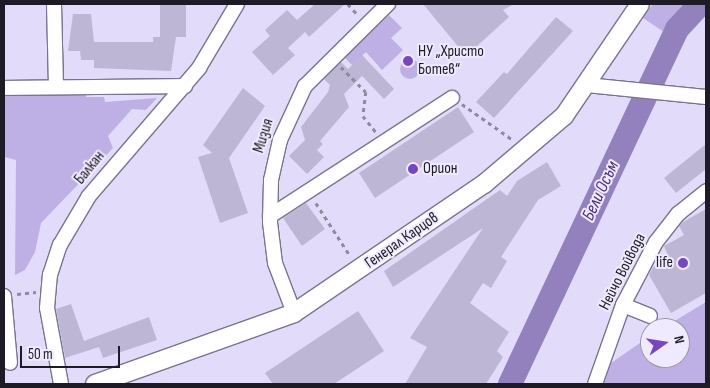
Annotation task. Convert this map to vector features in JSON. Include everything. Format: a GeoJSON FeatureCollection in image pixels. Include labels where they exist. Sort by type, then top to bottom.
{"type":"FeatureCollection","features":[{"type":"Feature","properties":{"kind":"main road","name":"Генерал Карцов"},"geometry":{"type":"LineString","coordinates":[[95,384],[294,313],[359,270],[528,151],[564,116],[640,4]]}},
{"type":"Feature","properties":{"kind":"street"},"geometry":{"type":"LineString","coordinates":[[54,4],[56,87]]}},
{"type":"Feature","properties":{"kind":"street","name":"Балкан"},"geometry":{"type":"LineString","coordinates":[[61,384],[50,344],[47,290],[60,244],[77,212],[185,86],[237,4]]}},
{"type":"Feature","properties":{"kind":"street","name":"Мизия"},"geometry":{"type":"LineString","coordinates":[[294,313],[275,263],[270,216],[275,159],[287,121],[305,86],[332,57],[388,4]]}},
{"type":"Feature","properties":{"kind":"street"},"geometry":{"type":"LineString","coordinates":[[586,85],[706,97]]}},
{"type":"Feature","properties":{"kind":"street"},"geometry":{"type":"LineString","coordinates":[[4,88],[185,86]]}},
{"type":"Feature","properties":{"kind":"street"},"geometry":{"type":"LineString","coordinates":[[270,216],[452,98]]}},
{"type":"Feature","properties":{"kind":"street","name":"Нейчо Войвода"},"geometry":{"type":"LineString","coordinates":[[595,384],[623,305],[656,242],[678,214],[706,191]]}},
{"type":"Feature","properties":{"kind":"street"},"geometry":{"type":"LineString","coordinates":[[5,296],[10,363]]}},
{"type":"Feature","properties":{"kind":"street"},"geometry":{"type":"LineString","coordinates":[[623,305],[650,316]]}},
{"type":"Feature","properties":{"kind":"path"},"geometry":{"type":"LineString","coordinates":[[348,4],[366,24]]}},
{"type":"Feature","properties":{"kind":"path"},"geometry":{"type":"LineString","coordinates":[[332,57],[366,92],[364,116],[384,142]]}},
{"type":"Feature","properties":{"kind":"path"},"geometry":{"type":"LineString","coordinates":[[452,98],[528,151]]}},
{"type":"Feature","properties":{"kind":"path"},"geometry":{"type":"LineString","coordinates":[[308,191],[359,270]]}},
{"type":"Feature","properties":{"kind":"path"},"geometry":{"type":"LineString","coordinates":[[5,296],[47,290]]}},
{"type":"Feature","properties":{"kind":"shaded area"},"geometry":{"type":"Polygon","coordinates":[[[653,4],[692,4],[667,34],[643,18],[653,4]]]}},
{"type":"Feature","properties":{"kind":"shaded area"},"geometry":{"type":"Polygon","coordinates":[[[389,15],[402,28],[391,38],[403,50],[382,70],[366,52],[352,65],[344,57],[389,15]]]}},
{"type":"Feature","properties":{"kind":"shaded area"},"geometry":{"type":"Polygon","coordinates":[[[410,59],[417,62],[420,69],[417,76],[410,79],[403,76],[400,69],[403,62],[410,59]]]}},
{"type":"Feature","properties":{"kind":"shaded area"},"geometry":{"type":"Polygon","coordinates":[[[86,90],[86,97],[104,97],[105,102],[157,98],[146,110],[132,109],[108,136],[113,148],[41,223],[35,252],[25,270],[15,275],[16,160],[4,157],[4,97],[16,91],[86,90]]]}},
{"type":"Feature","properties":{"kind":"shaded area"},"geometry":{"type":"Polygon","coordinates":[[[706,302],[706,384],[604,384],[611,363],[640,343],[640,368],[690,368],[690,318],[680,318],[706,302]]]}},
{"type":"Feature","properties":{"kind":"building"},"geometry":{"type":"Polygon","coordinates":[[[160,4],[186,4],[186,37],[176,37],[171,71],[94,68],[94,60],[81,60],[80,51],[68,51],[73,14],[91,14],[94,42],[153,42],[153,37],[160,37],[160,4]]]}},
{"type":"Feature","properties":{"kind":"building"},"geometry":{"type":"Polygon","coordinates":[[[315,4],[345,4],[309,37],[305,32],[288,48],[295,55],[273,75],[252,52],[270,36],[265,30],[287,10],[297,20],[315,4]]]}},
{"type":"Feature","properties":{"kind":"building"},"geometry":{"type":"Polygon","coordinates":[[[423,4],[514,4],[503,10],[509,17],[466,56],[423,4]]]}},
{"type":"Feature","properties":{"kind":"building"},"geometry":{"type":"Polygon","coordinates":[[[556,17],[573,31],[494,118],[476,102],[504,72],[507,74],[556,17]]]}},
{"type":"Feature","properties":{"kind":"building"},"geometry":{"type":"Polygon","coordinates":[[[362,55],[394,89],[384,99],[362,76],[344,94],[349,107],[320,141],[323,144],[317,150],[324,157],[307,174],[289,156],[305,140],[301,127],[328,92],[330,85],[324,79],[341,62],[348,69],[362,55]]]}},
{"type":"Feature","properties":{"kind":"building"},"geometry":{"type":"Polygon","coordinates":[[[243,88],[265,106],[229,158],[248,213],[220,223],[198,157],[212,153],[203,145],[243,88]]]}},
{"type":"Feature","properties":{"kind":"building"},"geometry":{"type":"Polygon","coordinates":[[[458,107],[474,132],[375,198],[359,173],[458,107]]]}},
{"type":"Feature","properties":{"kind":"building"},"geometry":{"type":"Polygon","coordinates":[[[706,144],[706,169],[676,193],[664,178],[706,144]]]}},
{"type":"Feature","properties":{"kind":"building"},"geometry":{"type":"Polygon","coordinates":[[[547,162],[561,186],[538,200],[501,257],[507,261],[491,288],[483,283],[470,303],[509,332],[497,351],[503,357],[486,384],[405,384],[427,347],[410,338],[483,228],[393,287],[384,271],[500,190],[507,196],[517,181],[547,162]]]}},
{"type":"Feature","properties":{"kind":"building"},"geometry":{"type":"Polygon","coordinates":[[[306,203],[325,229],[302,246],[283,218],[306,203]]]}},
{"type":"Feature","properties":{"kind":"building","name":"life"},"geometry":{"type":"Polygon","coordinates":[[[706,209],[706,293],[671,313],[649,275],[653,267],[669,258],[664,246],[684,235],[679,226],[706,209]]]}},
{"type":"Feature","properties":{"kind":"building"},"geometry":{"type":"Polygon","coordinates":[[[71,304],[84,341],[149,317],[157,340],[103,358],[99,347],[65,358],[56,309],[71,304]]]}},
{"type":"Feature","properties":{"kind":"building"},"geometry":{"type":"Polygon","coordinates":[[[358,311],[384,351],[334,384],[273,384],[265,373],[358,311]]]}},
{"type":"Feature","properties":{"kind":"waterway","name":"Бели Осъм"},"geometry":{"type":"LineString","coordinates":[[510,384],[677,29],[700,4]]}},
{"type":"Feature","properties":{"kind":"place","name":"НУ „Христо Ботев“"},"geometry":{"type":"Point","coordinates":[408,61]}},
{"type":"Feature","properties":{"kind":"place","name":"Орион"},"geometry":{"type":"Point","coordinates":[413,169]}},
{"type":"Feature","properties":{"kind":"place","name":"life"},"geometry":{"type":"Point","coordinates":[683,263]}}]}
